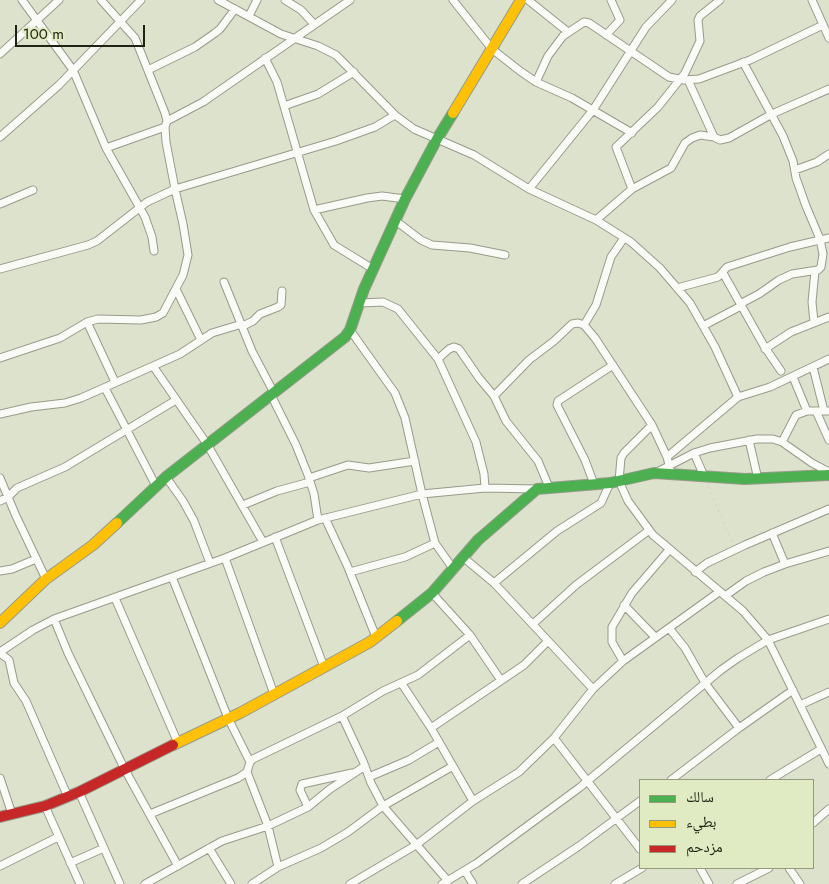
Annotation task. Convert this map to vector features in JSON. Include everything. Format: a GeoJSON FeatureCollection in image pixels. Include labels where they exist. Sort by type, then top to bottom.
{"type":"FeatureCollection","features":[{"type":"Feature","properties":{"kind":"street"},"geometry":{"type":"LineString","coordinates":[[22,0],[73,70],[106,148],[140,208],[150,231],[154,251]]}},
{"type":"Feature","properties":{"kind":"street"},"geometry":{"type":"LineString","coordinates":[[0,54],[36,19],[59,0]]}},
{"type":"Feature","properties":{"kind":"street"},"geometry":{"type":"LineString","coordinates":[[0,358],[60,338],[87,322],[98,319],[140,320],[156,318],[163,313],[184,275],[188,255],[184,224],[175,189],[166,124],[135,38],[102,0]]}},
{"type":"Feature","properties":{"kind":"street"},"geometry":{"type":"LineString","coordinates":[[0,138],[53,90],[141,0]]}},
{"type":"Feature","properties":{"kind":"street"},"geometry":{"type":"LineString","coordinates":[[218,0],[281,34],[318,46],[336,55],[395,115],[414,129],[474,155],[529,189],[596,220],[624,238],[660,268],[690,303],[738,397]]}},
{"type":"Feature","properties":{"kind":"street"},"geometry":{"type":"LineString","coordinates":[[249,16],[257,0]]}},
{"type":"Feature","properties":{"kind":"street"},"geometry":{"type":"LineString","coordinates":[[285,0],[301,10],[314,24]]}},
{"type":"Feature","properties":{"kind":"street"},"geometry":{"type":"LineString","coordinates":[[106,148],[166,124],[204,102],[264,58],[350,0]]}},
{"type":"Feature","properties":{"kind":"street"},"geometry":{"type":"LineString","coordinates":[[453,0],[492,49],[536,82],[593,110],[632,133]]}},
{"type":"Feature","properties":{"kind":"street"},"geometry":{"type":"LineString","coordinates":[[0,623],[46,579],[93,545],[156,486],[345,337],[350,330],[373,269],[405,199],[437,139],[521,0]]}},
{"type":"Feature","properties":{"kind":"street"},"geometry":{"type":"LineString","coordinates":[[528,0],[568,32]]}},
{"type":"Feature","properties":{"kind":"street"},"geometry":{"type":"LineString","coordinates":[[606,35],[620,20],[611,0]]}},
{"type":"Feature","properties":{"kind":"street"},"geometry":{"type":"LineString","coordinates":[[529,189],[593,110],[646,28],[672,0]]}},
{"type":"Feature","properties":{"kind":"street"},"geometry":{"type":"LineString","coordinates":[[632,189],[616,148],[662,102],[685,73],[700,41],[698,20],[700,16],[720,0]]}},
{"type":"Feature","properties":{"kind":"street"},"geometry":{"type":"LineString","coordinates":[[812,0],[829,38]]}},
{"type":"Feature","properties":{"kind":"street"},"geometry":{"type":"LineString","coordinates":[[148,70],[188,51],[215,33],[235,9]]}},
{"type":"Feature","properties":{"kind":"street"},"geometry":{"type":"LineString","coordinates":[[536,82],[548,56],[563,36],[586,22],[669,77],[679,80],[699,79],[743,62],[823,25]]}},
{"type":"Feature","properties":{"kind":"street"},"geometry":{"type":"LineString","coordinates":[[264,58],[277,82],[314,210],[334,245],[373,269]]}},
{"type":"Feature","properties":{"kind":"street"},"geometry":{"type":"LineString","coordinates":[[703,326],[741,305],[779,280],[792,274],[815,271],[821,266],[823,254],[820,240],[796,178],[786,144],[772,114],[743,62]]}},
{"type":"Feature","properties":{"kind":"street"},"geometry":{"type":"LineString","coordinates":[[284,106],[318,94],[354,72]]}},
{"type":"Feature","properties":{"kind":"street"},"geometry":{"type":"LineString","coordinates":[[688,80],[714,136]]}},
{"type":"Feature","properties":{"kind":"street"},"geometry":{"type":"LineString","coordinates":[[596,220],[632,189],[671,168],[685,143],[692,138],[700,135],[714,136],[720,140],[729,138],[772,114],[829,88]]}},
{"type":"Feature","properties":{"kind":"street"},"geometry":{"type":"LineString","coordinates":[[0,269],[97,241],[147,202],[175,189],[298,154],[375,127],[395,115]]}},
{"type":"Feature","properties":{"kind":"street"},"geometry":{"type":"LineString","coordinates":[[795,170],[817,162],[829,154]]}},
{"type":"Feature","properties":{"kind":"street"},"geometry":{"type":"LineString","coordinates":[[0,204],[33,190]]}},
{"type":"Feature","properties":{"kind":"street"},"geometry":{"type":"LineString","coordinates":[[314,210],[382,196],[405,199]]}},
{"type":"Feature","properties":{"kind":"street"},"geometry":{"type":"LineString","coordinates":[[396,221],[432,245],[470,248],[505,254]]}},
{"type":"Feature","properties":{"kind":"street"},"geometry":{"type":"LineString","coordinates":[[584,325],[596,305],[612,257],[624,238]]}},
{"type":"Feature","properties":{"kind":"street"},"geometry":{"type":"LineString","coordinates":[[678,288],[712,280],[727,268],[790,247],[829,238]]}},
{"type":"Feature","properties":{"kind":"street"},"geometry":{"type":"LineString","coordinates":[[814,322],[812,302],[815,271]]}},
{"type":"Feature","properties":{"kind":"street"},"geometry":{"type":"LineString","coordinates":[[723,273],[765,349],[781,371]]}},
{"type":"Feature","properties":{"kind":"street"},"geometry":{"type":"LineString","coordinates":[[224,282],[252,351],[296,445],[310,480],[321,519],[350,572],[376,637]]}},
{"type":"Feature","properties":{"kind":"street"},"geometry":{"type":"LineString","coordinates":[[176,289],[201,340]]}},
{"type":"Feature","properties":{"kind":"street"},"geometry":{"type":"LineString","coordinates":[[0,414],[31,407],[65,403],[105,388],[186,350],[212,333],[253,321],[260,314],[278,307],[282,291]]}},
{"type":"Feature","properties":{"kind":"street"},"geometry":{"type":"LineString","coordinates":[[360,302],[383,302],[398,308],[438,359],[476,442],[484,474],[485,488]]}},
{"type":"Feature","properties":{"kind":"street"},"geometry":{"type":"LineString","coordinates":[[765,349],[791,332],[829,317]]}},
{"type":"Feature","properties":{"kind":"street"},"geometry":{"type":"LineString","coordinates":[[87,322],[115,382]]}},
{"type":"Feature","properties":{"kind":"street"},"geometry":{"type":"LineString","coordinates":[[494,396],[529,360],[572,324],[584,325],[652,425],[667,457],[670,470]]}},
{"type":"Feature","properties":{"kind":"street"},"geometry":{"type":"LineString","coordinates":[[350,330],[395,393],[405,418],[435,544],[454,570]]}},
{"type":"Feature","properties":{"kind":"street"},"geometry":{"type":"LineString","coordinates":[[438,359],[449,349],[454,347],[458,349],[494,396],[506,422],[538,461],[549,487]]}},
{"type":"Feature","properties":{"kind":"street"},"geometry":{"type":"LineString","coordinates":[[667,457],[738,397],[770,387],[829,359]]}},
{"type":"Feature","properties":{"kind":"street"},"geometry":{"type":"LineString","coordinates":[[594,484],[585,460],[557,405],[558,401],[612,365]]}},
{"type":"Feature","properties":{"kind":"street"},"geometry":{"type":"LineString","coordinates":[[153,366],[207,444],[263,542]]}},
{"type":"Feature","properties":{"kind":"street"},"geometry":{"type":"LineString","coordinates":[[813,367],[829,440]]}},
{"type":"Feature","properties":{"kind":"street"},"geometry":{"type":"LineString","coordinates":[[792,377],[807,411]]}},
{"type":"Feature","properties":{"kind":"street"},"geometry":{"type":"LineString","coordinates":[[105,388],[156,486]]}},
{"type":"Feature","properties":{"kind":"street"},"geometry":{"type":"LineString","coordinates":[[0,501],[8,497],[16,488],[65,467],[176,400]]}},
{"type":"Feature","properties":{"kind":"street"},"geometry":{"type":"LineString","coordinates":[[782,442],[796,415],[807,411],[823,411]]}},
{"type":"Feature","properties":{"kind":"street"},"geometry":{"type":"LineString","coordinates":[[494,583],[558,531],[601,502],[615,482],[624,453],[652,425]]}},
{"type":"Feature","properties":{"kind":"street"},"geometry":{"type":"LineString","coordinates":[[670,470],[694,453],[710,448],[749,440],[772,439],[782,442],[829,473]]}},
{"type":"Feature","properties":{"kind":"street"},"geometry":{"type":"LineString","coordinates":[[749,440],[758,478]]}},
{"type":"Feature","properties":{"kind":"street"},"geometry":{"type":"LineString","coordinates":[[694,453],[704,476]]}},
{"type":"Feature","properties":{"kind":"street"},"geometry":{"type":"LineString","coordinates":[[243,505],[348,465],[369,468],[415,461]]}},
{"type":"Feature","properties":{"kind":"street"},"geometry":{"type":"LineString","coordinates":[[68,797],[26,701],[14,683],[9,660],[0,653],[33,630],[54,619],[225,558],[321,519],[422,494],[485,488],[537,489],[615,482],[670,470],[704,476],[758,478],[829,473]]}},
{"type":"Feature","properties":{"kind":"street"},"geometry":{"type":"LineString","coordinates":[[0,478],[46,579]]}},
{"type":"Feature","properties":{"kind":"street"},"geometry":{"type":"LineString","coordinates":[[166,478],[183,501],[194,521],[210,563]]}},
{"type":"Feature","properties":{"kind":"street"},"geometry":{"type":"LineString","coordinates":[[615,482],[648,531],[743,610],[768,640],[821,749],[828,759]]}},
{"type":"Feature","properties":{"kind":"street"},"geometry":{"type":"LineString","coordinates":[[0,817],[44,806],[79,792],[274,694],[376,637],[432,593],[454,570],[478,540],[537,489]]}},
{"type":"Feature","properties":{"kind":"street"},"geometry":{"type":"LineString","coordinates":[[695,572],[707,563],[736,549],[829,509]]}},
{"type":"Feature","properties":{"kind":"street"},"geometry":{"type":"LineString","coordinates":[[533,624],[576,585],[648,531]]}},
{"type":"Feature","properties":{"kind":"street"},"geometry":{"type":"LineString","coordinates":[[772,533],[785,564]]}},
{"type":"Feature","properties":{"kind":"street"},"geometry":{"type":"LineString","coordinates":[[275,537],[324,667]]}},
{"type":"Feature","properties":{"kind":"street"},"geometry":{"type":"LineString","coordinates":[[350,572],[405,557],[435,544]]}},
{"type":"Feature","properties":{"kind":"street"},"geometry":{"type":"LineString","coordinates":[[623,661],[612,642],[612,627],[632,593],[669,550]]}},
{"type":"Feature","properties":{"kind":"street"},"geometry":{"type":"LineString","coordinates":[[350,884],[416,845],[473,801],[519,772],[554,738],[594,689],[623,661],[655,637],[722,594],[746,581],[785,564],[829,551]]}},
{"type":"Feature","properties":{"kind":"street"},"geometry":{"type":"LineString","coordinates":[[225,558],[252,638],[274,694]]}},
{"type":"Feature","properties":{"kind":"street"},"geometry":{"type":"LineString","coordinates":[[464,558],[494,583],[594,689]]}},
{"type":"Feature","properties":{"kind":"street"},"geometry":{"type":"LineString","coordinates":[[0,571],[12,569],[36,559]]}},
{"type":"Feature","properties":{"kind":"street"},"geometry":{"type":"LineString","coordinates":[[172,577],[228,718],[250,762],[247,772],[268,826],[278,868]]}},
{"type":"Feature","properties":{"kind":"street"},"geometry":{"type":"LineString","coordinates":[[432,593],[470,635],[500,679]]}},
{"type":"Feature","properties":{"kind":"street"},"geometry":{"type":"LineString","coordinates":[[115,598],[178,743]]}},
{"type":"Feature","properties":{"kind":"street"},"geometry":{"type":"LineString","coordinates":[[624,605],[655,637]]}},
{"type":"Feature","properties":{"kind":"street"},"geometry":{"type":"LineString","coordinates":[[54,619],[68,653],[124,768],[178,866]]}},
{"type":"Feature","properties":{"kind":"street"},"geometry":{"type":"LineString","coordinates":[[342,716],[365,766],[368,777],[383,806],[445,882],[465,871],[588,781],[727,666],[768,640],[829,619]]}},
{"type":"Feature","properties":{"kind":"street"},"geometry":{"type":"LineString","coordinates":[[669,628],[685,648],[706,683],[739,728]]}},
{"type":"Feature","properties":{"kind":"street"},"geometry":{"type":"LineString","coordinates":[[250,762],[342,716],[383,691],[402,684],[418,675],[470,635]]}},
{"type":"Feature","properties":{"kind":"street"},"geometry":{"type":"LineString","coordinates":[[431,728],[472,702],[500,679],[524,665],[548,641]]}},
{"type":"Feature","properties":{"kind":"street"},"geometry":{"type":"LineString","coordinates":[[402,684],[431,728],[473,801]]}},
{"type":"Feature","properties":{"kind":"street"},"geometry":{"type":"LineString","coordinates":[[672,779],[793,690]]}},
{"type":"Feature","properties":{"kind":"street"},"geometry":{"type":"LineString","coordinates":[[800,705],[829,692]]}},
{"type":"Feature","properties":{"kind":"street"},"geometry":{"type":"LineString","coordinates":[[554,738],[639,848]]}},
{"type":"Feature","properties":{"kind":"street"},"geometry":{"type":"LineString","coordinates":[[368,777],[409,760],[439,742]]}},
{"type":"Feature","properties":{"kind":"street"},"geometry":{"type":"LineString","coordinates":[[772,779],[821,749]]}},
{"type":"Feature","properties":{"kind":"street"},"geometry":{"type":"LineString","coordinates":[[145,884],[158,879],[209,848],[268,826],[308,807],[365,766]]}},
{"type":"Feature","properties":{"kind":"street"},"geometry":{"type":"LineString","coordinates":[[252,884],[278,868],[321,848],[348,832],[383,806],[453,766]]}},
{"type":"Feature","properties":{"kind":"street"},"geometry":{"type":"LineString","coordinates":[[150,814],[229,782],[247,772]]}},
{"type":"Feature","properties":{"kind":"street"},"geometry":{"type":"LineString","coordinates":[[308,807],[300,790],[302,784],[357,772]]}},
{"type":"Feature","properties":{"kind":"street"},"geometry":{"type":"LineString","coordinates":[[0,778],[12,814]]}},
{"type":"Feature","properties":{"kind":"street"},"geometry":{"type":"LineString","coordinates":[[79,792],[120,884]]}},
{"type":"Feature","properties":{"kind":"street"},"geometry":{"type":"LineString","coordinates":[[522,884],[579,846],[639,802]]}},
{"type":"Feature","properties":{"kind":"street"},"geometry":{"type":"LineString","coordinates":[[44,806],[80,884]]}},
{"type":"Feature","properties":{"kind":"street"},"geometry":{"type":"LineString","coordinates":[[814,822],[829,809]]}},
{"type":"Feature","properties":{"kind":"street"},"geometry":{"type":"LineString","coordinates":[[0,866],[58,837]]}},
{"type":"Feature","properties":{"kind":"street"},"geometry":{"type":"LineString","coordinates":[[70,863],[104,848]]}},
{"type":"Feature","properties":{"kind":"street"},"geometry":{"type":"LineString","coordinates":[[209,848],[231,884]]}},
{"type":"Feature","properties":{"kind":"street"},"geometry":{"type":"LineString","coordinates":[[615,884],[640,869]]}},
{"type":"Feature","properties":{"kind":"street"},"geometry":{"type":"LineString","coordinates":[[701,869],[709,884]]}},
{"type":"Feature","properties":{"kind":"street"},"geometry":{"type":"LineString","coordinates":[[737,884],[764,869]]}},
{"type":"Feature","properties":{"kind":"street"},"geometry":{"type":"LineString","coordinates":[[790,869],[800,884]]}},
{"type":"Feature","properties":{"kind":"street"},"geometry":{"type":"LineString","coordinates":[[465,871],[473,884]]}},
{"type":"Feature","properties":{"kind":"path"},"geometry":{"type":"LineString","coordinates":[[704,476],[736,549]]}},
{"type":"Feature","properties":{"kind":"traffic: fast"},"geometry":{"type":"LineString","coordinates":[[117,523],[166,477],[345,337],[350,330],[364,289],[405,199],[453,113]]}},
{"type":"Feature","properties":{"kind":"traffic: fast"},"geometry":{"type":"LineString","coordinates":[[397,621],[432,593],[478,540],[537,489],[610,483],[654,473],[745,479],[829,475]]}},
{"type":"Feature","properties":{"kind":"traffic: slow"},"geometry":{"type":"LineString","coordinates":[[453,113],[521,0]]}},
{"type":"Feature","properties":{"kind":"traffic: slow"},"geometry":{"type":"LineString","coordinates":[[0,623],[46,579],[93,545],[117,523]]}},
{"type":"Feature","properties":{"kind":"traffic: slow"},"geometry":{"type":"LineString","coordinates":[[173,745],[240,713],[370,642],[397,621]]}},
{"type":"Feature","properties":{"kind":"traffic: jam"},"geometry":{"type":"LineString","coordinates":[[0,817],[45,806],[79,792],[173,745]]}}]}
